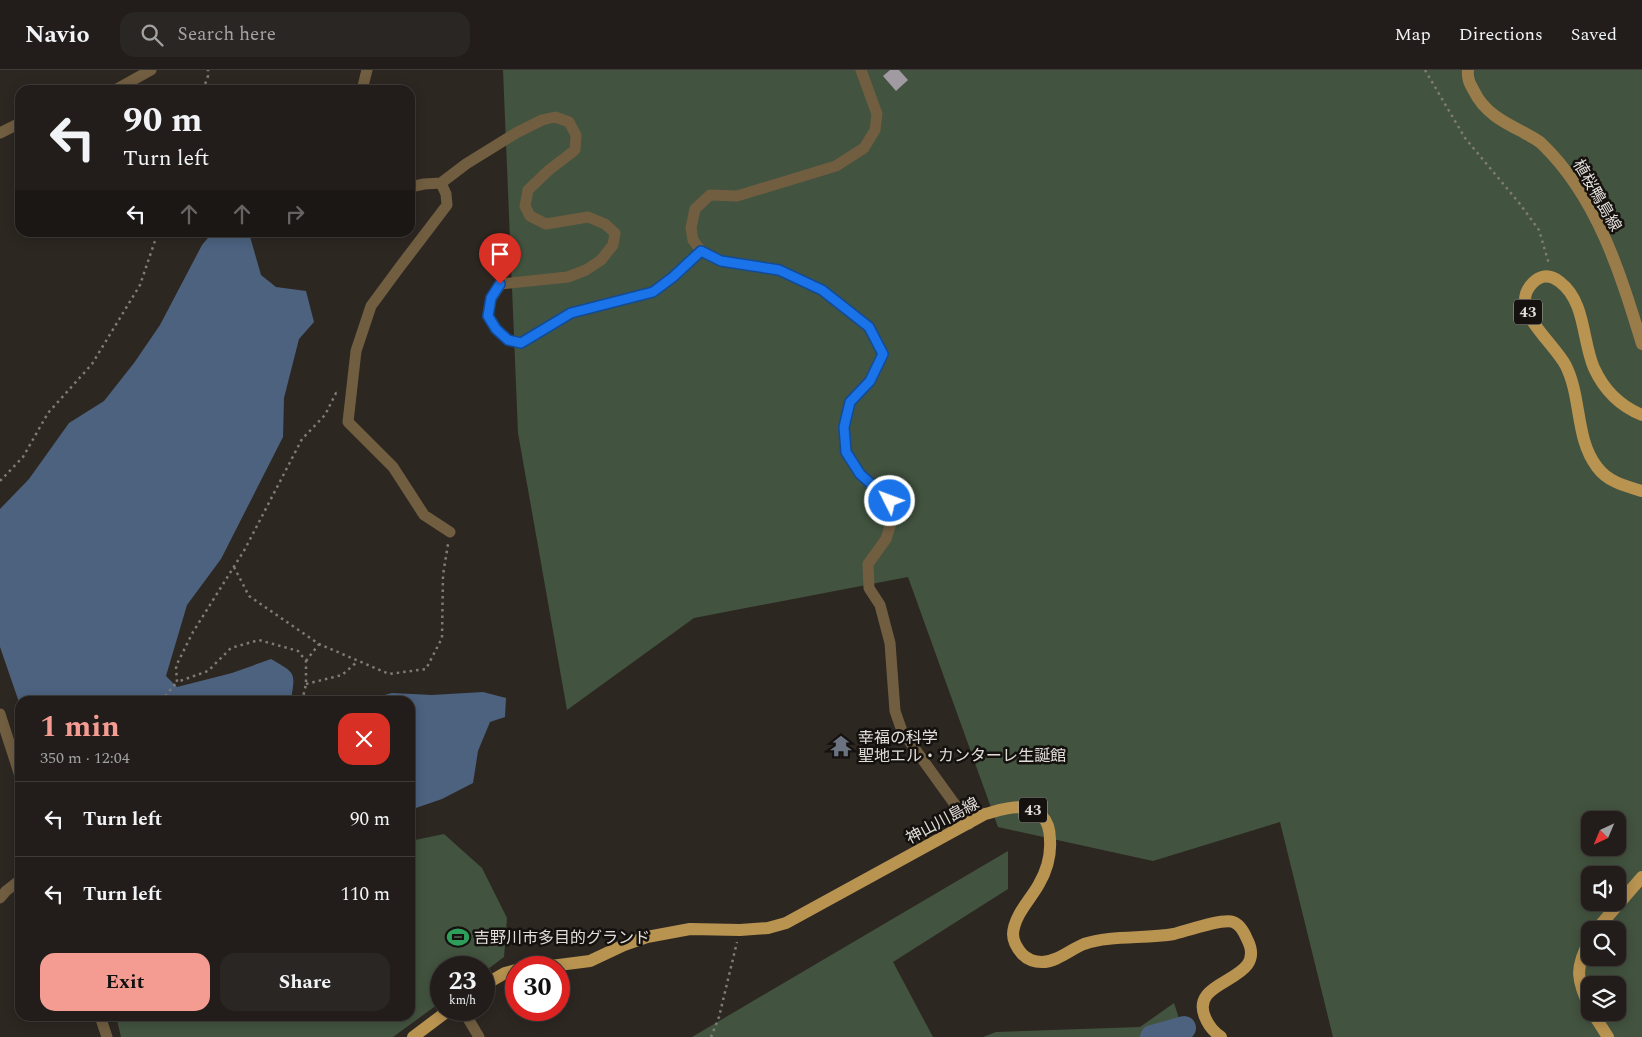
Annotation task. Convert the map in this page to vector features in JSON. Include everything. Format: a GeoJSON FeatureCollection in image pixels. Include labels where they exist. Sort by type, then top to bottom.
{"type":"FeatureCollection","features":[{"type":"Feature","properties":{"kind":"main road","name":"植桜鴨島線"},"geometry":{"type":"LineString","coordinates":[[1468,70],[1467,77],[1478,100],[1498,119],[1538,141],[1558,160],[1580,190],[1604,236],[1625,289],[1642,344]]}},
{"type":"Feature","properties":{"kind":"main road","name":"43"},"geometry":{"type":"LineString","coordinates":[[1554,278],[1543,277],[1530,285],[1524,300],[1529,315],[1537,328],[1558,353],[1566,367],[1577,400],[1582,436],[1588,453],[1597,468],[1611,481],[1642,492]]}},
{"type":"Feature","properties":{"kind":"main road"},"geometry":{"type":"LineString","coordinates":[[1554,278],[1564,286],[1574,299],[1580,314],[1594,368],[1604,386],[1617,400],[1642,415]]}},
{"type":"Feature","properties":{"kind":"main road","name":"神山川島線"},"geometry":{"type":"LineString","coordinates":[[570,964],[590,961],[624,945],[647,937],[690,929],[740,930],[768,928],[786,923],[985,814],[1009,807],[1024,808],[1036,810],[1045,819],[1050,831],[1049,861],[1041,882],[1017,919],[1014,934],[1016,946],[1024,956],[1033,961],[1044,962],[1083,944],[1098,940],[1173,934],[1223,921],[1233,922],[1242,928],[1249,943],[1251,957],[1238,974],[1213,988],[1206,995],[1203,1003],[1202,1012],[1207,1022],[1216,1034],[1221,1037]]}},
{"type":"Feature","properties":{"kind":"main road"},"geometry":{"type":"LineString","coordinates":[[1604,921],[1642,877]]}},
{"type":"Feature","properties":{"kind":"main road"},"geometry":{"type":"LineString","coordinates":[[1581,961],[1579,970],[1581,989]]}},
{"type":"Feature","properties":{"kind":"main road"},"geometry":{"type":"LineString","coordinates":[[413,1037],[434,1021]]}},
{"type":"Feature","properties":{"kind":"main road"},"geometry":{"type":"LineString","coordinates":[[1598,1021],[1608,1037]]}},
{"type":"Feature","properties":{"kind":"street"},"geometry":{"type":"LineString","coordinates":[[124,85],[152,70]]}},
{"type":"Feature","properties":{"kind":"street"},"geometry":{"type":"LineString","coordinates":[[363,85],[367,70]]}},
{"type":"Feature","properties":{"kind":"street"},"geometry":{"type":"LineString","coordinates":[[861,70],[877,114],[875,130],[864,148],[836,166],[737,196],[710,196],[695,209],[691,228],[692,240],[701,251],[721,261],[779,270],[822,290],[869,327],[883,354],[870,381],[850,402],[844,427],[846,452],[860,474],[890,501],[893,517],[886,539],[868,564],[869,588],[880,605],[890,643],[895,711],[902,731],[969,824]]}},
{"type":"Feature","properties":{"kind":"street"},"geometry":{"type":"LineString","coordinates":[[415,186],[441,183],[466,164],[516,133],[542,120],[555,117],[569,122],[576,135],[575,150],[549,170],[528,190],[525,206],[530,216],[546,224],[588,217],[605,224],[615,233],[613,245],[601,260],[594,265],[568,277],[500,284],[491,298],[488,316],[496,329],[508,340],[521,343],[571,313],[653,292],[673,277],[701,251]]}},
{"type":"Feature","properties":{"kind":"street"},"geometry":{"type":"LineString","coordinates":[[0,133],[15,125]]}},
{"type":"Feature","properties":{"kind":"street"},"geometry":{"type":"LineString","coordinates":[[441,183],[446,194],[447,205],[372,306],[356,351],[348,422],[393,467],[424,515],[450,532]]}},
{"type":"Feature","properties":{"kind":"street"},"geometry":{"type":"LineString","coordinates":[[0,714],[15,760]]}},
{"type":"Feature","properties":{"kind":"street"},"geometry":{"type":"LineString","coordinates":[[0,898],[15,884]]}},
{"type":"Feature","properties":{"kind":"street"},"geometry":{"type":"LineString","coordinates":[[102,1021],[107,1037]]}},
{"type":"Feature","properties":{"kind":"street"},"geometry":{"type":"LineString","coordinates":[[470,1021],[480,1037]]}},
{"type":"Feature","properties":{"kind":"path"},"geometry":{"type":"LineString","coordinates":[[205,85],[208,70]]}},
{"type":"Feature","properties":{"kind":"path"},"geometry":{"type":"LineString","coordinates":[[1425,70],[1465,138],[1520,204],[1538,230],[1554,278]]}},
{"type":"Feature","properties":{"kind":"path"},"geometry":{"type":"LineString","coordinates":[[0,481],[23,457],[48,413],[92,364],[140,285],[156,237]]}},
{"type":"Feature","properties":{"kind":"path"},"geometry":{"type":"LineString","coordinates":[[177,682],[176,666],[193,632],[245,549],[302,439],[324,415],[336,393],[349,400]]}},
{"type":"Feature","properties":{"kind":"path"},"geometry":{"type":"LineString","coordinates":[[234,567],[249,596],[319,644],[389,674],[426,669],[442,638],[442,575],[450,532]]}},
{"type":"Feature","properties":{"kind":"path"},"geometry":{"type":"LineString","coordinates":[[165,696],[177,682],[208,671],[231,648],[259,640],[298,651],[306,661]]}},
{"type":"Feature","properties":{"kind":"path"},"geometry":{"type":"LineString","coordinates":[[303,696],[306,684],[306,661],[319,644]]}},
{"type":"Feature","properties":{"kind":"path"},"geometry":{"type":"LineString","coordinates":[[306,684],[342,675],[358,661]]}},
{"type":"Feature","properties":{"kind":"path"},"geometry":{"type":"LineString","coordinates":[[711,1037],[720,1017],[740,930]]}},
{"type":"Feature","properties":{"kind":"green space"},"geometry":{"type":"Polygon","coordinates":[[[503,70],[1642,70],[1642,1037],[1333,1037],[1280,822],[1153,861],[998,827],[908,577],[694,618],[567,710],[518,433],[503,70]]]}},
{"type":"Feature","properties":{"kind":"green space","name":"吉野川市多目的グランド"},"geometry":{"type":"Polygon","coordinates":[[[444,834],[482,868],[507,918],[504,957],[495,964],[495,956],[430,956],[430,1010],[415,1021],[415,840],[444,834]]]}},
{"type":"Feature","properties":{"kind":"green space"},"geometry":{"type":"Polygon","coordinates":[[[1008,851],[1008,889],[893,962],[933,1037],[692,1037],[1008,851]]]}},
{"type":"Feature","properties":{"kind":"green space"},"geometry":{"type":"Polygon","coordinates":[[[1174,1003],[1185,1037],[983,1037],[996,1032],[1140,1027],[1174,1003]]]}},
{"type":"Feature","properties":{"kind":"green space","name":"吉野川市多目的グランド"},"geometry":{"type":"Polygon","coordinates":[[[117,1021],[415,1021],[393,1037],[121,1037],[117,1021]]]}},
{"type":"Feature","properties":{"kind":"water"},"geometry":{"type":"Polygon","coordinates":[[[209,237],[250,237],[261,275],[276,287],[306,291],[314,322],[299,339],[284,398],[283,437],[221,559],[187,605],[166,676],[177,687],[232,673],[271,659],[290,671],[293,679],[292,696],[17,696],[0,647],[0,509],[29,479],[69,423],[104,401],[134,363],[160,325],[202,245],[209,237]]]}},
{"type":"Feature","properties":{"kind":"water"},"geometry":{"type":"Polygon","coordinates":[[[483,692],[506,698],[505,717],[490,722],[478,751],[473,783],[442,799],[415,808],[415,696],[381,696],[392,693],[432,695],[483,692]]]}},
{"type":"Feature","properties":{"kind":"building"},"geometry":{"type":"Polygon","coordinates":[[[890,70],[899,70],[908,80],[896,91],[883,76],[890,70]]]}},
{"type":"Feature","properties":{"kind":"waterway"},"geometry":{"type":"LineString","coordinates":[[1152,1037],[1184,1028]]}},
{"type":"Feature","properties":{"kind":"place","name":"幸福の科学 聖地エル・カンターレ生誕館"},"geometry":{"type":"Point","coordinates":[841,746]}},
{"type":"Feature","properties":{"kind":"place","name":"吉野川市多目的グランド"},"geometry":{"type":"Point","coordinates":[458,937]}},
{"type":"Feature","properties":{"kind":"route"},"geometry":{"type":"LineString","coordinates":[[500,284],[491,298],[488,316],[496,329],[508,340],[521,343],[571,313],[653,292],[673,277],[701,251],[721,261],[779,270],[822,290],[869,327],[883,354],[870,381],[850,402],[844,427],[846,452],[860,474],[890,501]]}}]}
